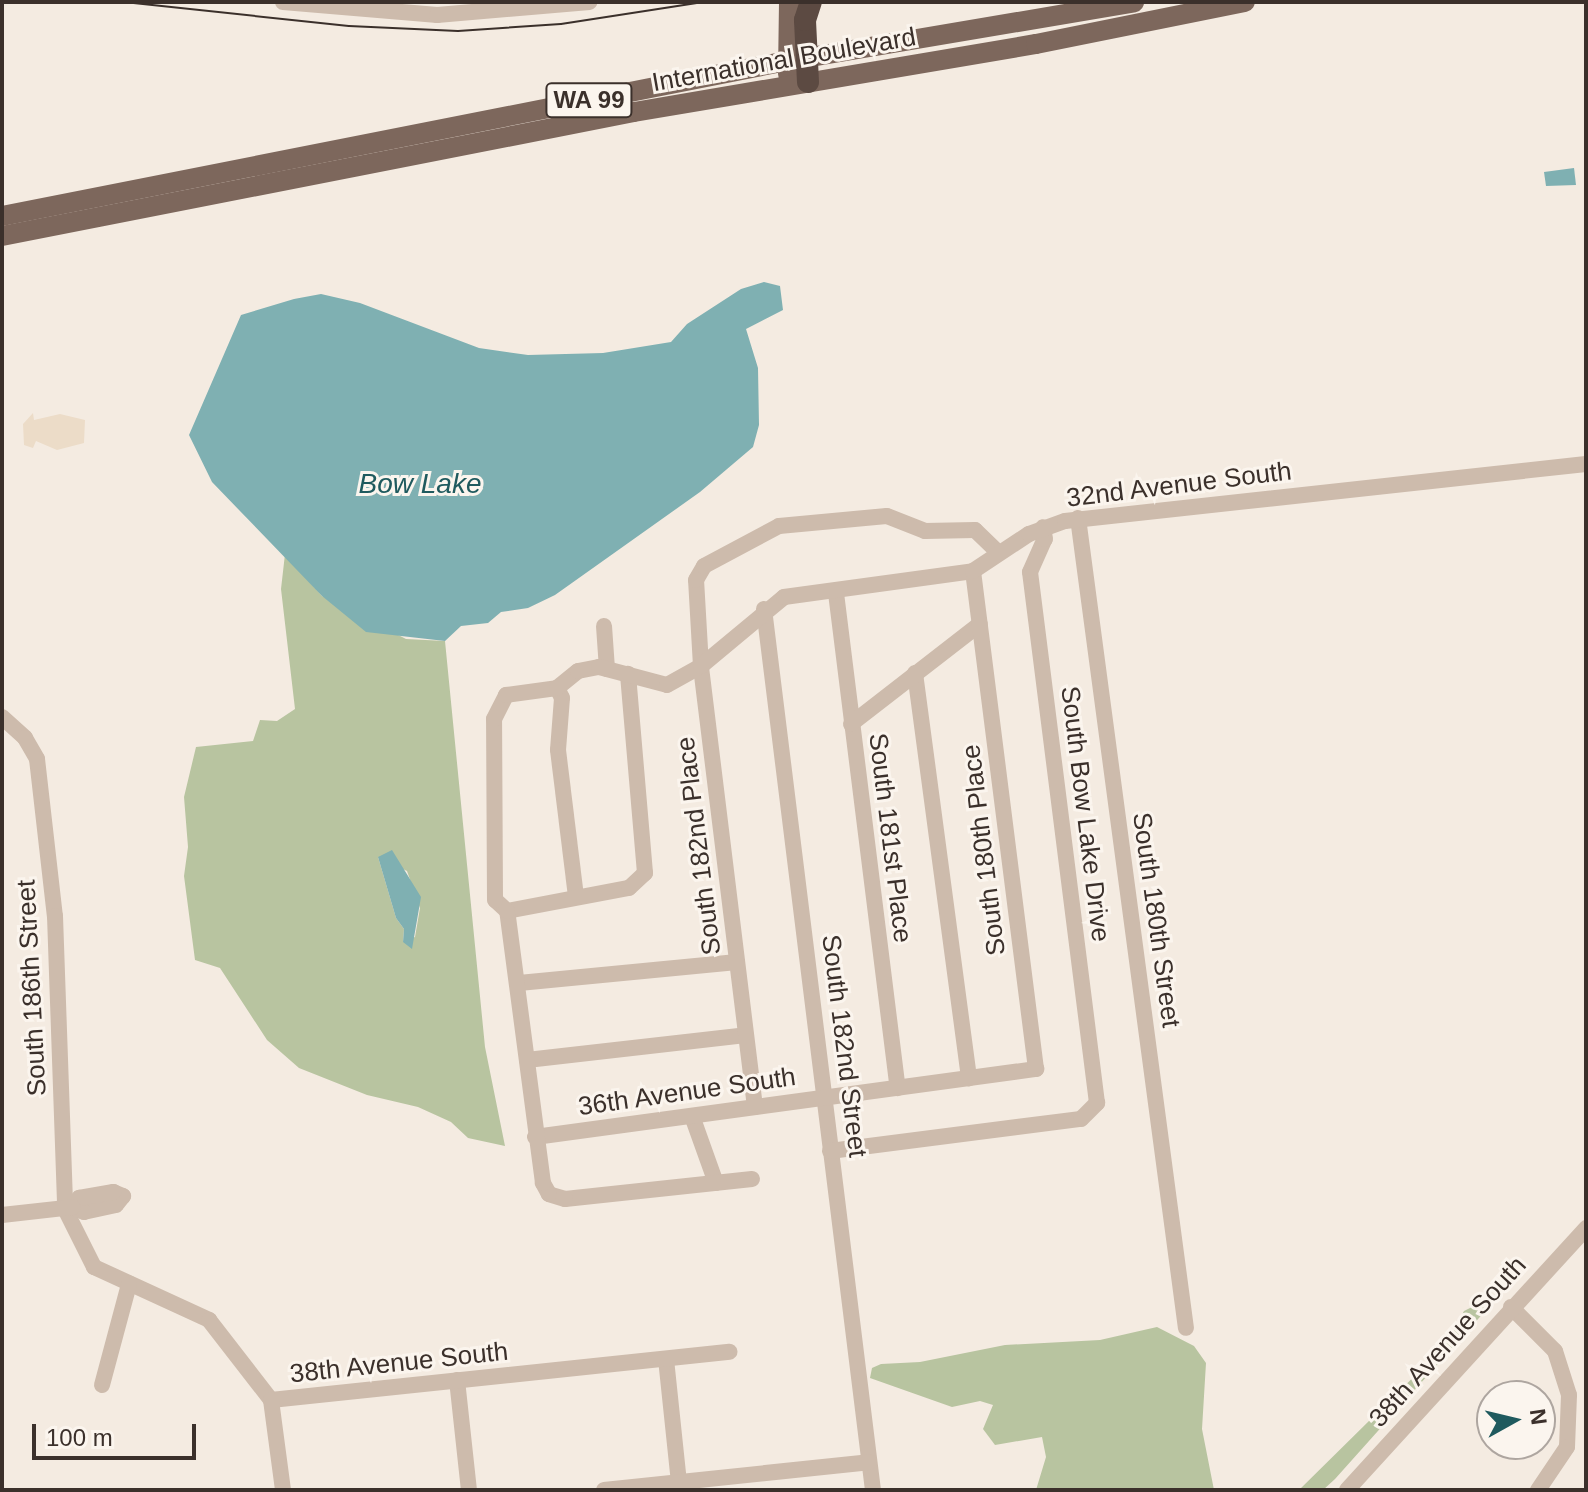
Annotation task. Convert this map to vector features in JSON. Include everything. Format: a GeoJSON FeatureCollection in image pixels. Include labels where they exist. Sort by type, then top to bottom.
{"type":"FeatureCollection","features":[{"type":"Feature","properties":{"kind":"highway"},"geometry":{"type":"LineString","coordinates":[[799,84],[796,60],[811,2]]}},
{"type":"Feature","properties":{"kind":"main road"},"geometry":{"type":"LineString","coordinates":[[789,2],[796,60]]}},
{"type":"Feature","properties":{"kind":"main road","name":"International Boulevard"},"geometry":{"type":"LineString","coordinates":[[2,216],[796,60],[1134,2]]}},
{"type":"Feature","properties":{"kind":"main road","name":"International Boulevard"},"geometry":{"type":"LineString","coordinates":[[2,236],[799,84],[1036,44],[1245,2]]}},
{"type":"Feature","properties":{"kind":"street"},"geometry":{"type":"LineString","coordinates":[[286,2],[437,15],[589,2]]}},
{"type":"Feature","properties":{"kind":"street","name":"32nd Avenue South"},"geometry":{"type":"LineString","coordinates":[[507,911],[495,900],[494,719],[498,704],[515,691],[557,688],[578,671],[607,669],[667,685],[701,666],[764,609],[784,597],[836,593],[973,571],[998,552],[1043,527],[1078,518],[1586,464]]}},
{"type":"Feature","properties":{"kind":"street","name":"South 182nd Place"},"geometry":{"type":"LineString","coordinates":[[755,1107],[701,666],[696,580],[704,566],[779,526],[887,516],[925,531],[975,530],[998,552]]}},
{"type":"Feature","properties":{"kind":"street","name":"South 180th Street"},"geometry":{"type":"LineString","coordinates":[[1078,518],[1186,1328]]}},
{"type":"Feature","properties":{"kind":"street","name":"South Bow Lake Drive"},"geometry":{"type":"LineString","coordinates":[[830,1151],[1081,1119],[1094,1110],[1097,1093],[1030,572],[1045,539],[1043,527]]}},
{"type":"Feature","properties":{"kind":"street","name":"South 180th Place"},"geometry":{"type":"LineString","coordinates":[[973,571],[1036,1069]]}},
{"type":"Feature","properties":{"kind":"street","name":"South 181st Place"},"geometry":{"type":"LineString","coordinates":[[836,593],[898,1088]]}},
{"type":"Feature","properties":{"kind":"street","name":"South 182nd Street"},"geometry":{"type":"LineString","coordinates":[[764,609],[825,1098],[830,1151],[829,1180],[835,1186],[873,1490]]}},
{"type":"Feature","properties":{"kind":"street"},"geometry":{"type":"LineString","coordinates":[[851,724],[980,624]]}},
{"type":"Feature","properties":{"kind":"street"},"geometry":{"type":"LineString","coordinates":[[604,626],[607,669]]}},
{"type":"Feature","properties":{"kind":"street"},"geometry":{"type":"LineString","coordinates":[[915,673],[969,1078]]}},
{"type":"Feature","properties":{"kind":"street"},"geometry":{"type":"LineString","coordinates":[[628,674],[647,862],[639,882],[507,911],[519,983],[535,1137],[549,1194],[565,1199],[752,1179]]}},
{"type":"Feature","properties":{"kind":"street"},"geometry":{"type":"LineString","coordinates":[[557,688],[562,698],[558,750],[576,897]]}},
{"type":"Feature","properties":{"kind":"street","name":"South 186th Street"},"geometry":{"type":"LineString","coordinates":[[8,721],[37,759],[55,916],[69,1208]]}},
{"type":"Feature","properties":{"kind":"street"},"geometry":{"type":"LineString","coordinates":[[519,983],[737,962]]}},
{"type":"Feature","properties":{"kind":"street"},"geometry":{"type":"LineString","coordinates":[[527,1060],[746,1035]]}},
{"type":"Feature","properties":{"kind":"street","name":"36th Avenue South"},"geometry":{"type":"LineString","coordinates":[[535,1137],[1036,1069]]}},
{"type":"Feature","properties":{"kind":"street"},"geometry":{"type":"LineString","coordinates":[[692,1116],[716,1183]]}},
{"type":"Feature","properties":{"kind":"street"},"geometry":{"type":"LineString","coordinates":[[2,1215],[69,1208]]}},
{"type":"Feature","properties":{"kind":"street","name":"38th Avenue South"},"geometry":{"type":"LineString","coordinates":[[69,1208],[94,1267],[209,1320],[271,1400],[729,1352]]}},
{"type":"Feature","properties":{"kind":"street","name":"38th Avenue South"},"geometry":{"type":"LineString","coordinates":[[1347,1490],[1586,1228]]}},
{"type":"Feature","properties":{"kind":"street"},"geometry":{"type":"LineString","coordinates":[[102,1385],[129,1284]]}},
{"type":"Feature","properties":{"kind":"street"},"geometry":{"type":"LineString","coordinates":[[1511,1307],[1555,1351],[1569,1395],[1567,1447],[1538,1490]]}},
{"type":"Feature","properties":{"kind":"street"},"geometry":{"type":"LineString","coordinates":[[666,1359],[679,1483]]}},
{"type":"Feature","properties":{"kind":"street"},"geometry":{"type":"LineString","coordinates":[[457,1380],[469,1490]]}},
{"type":"Feature","properties":{"kind":"street"},"geometry":{"type":"LineString","coordinates":[[271,1400],[283,1490]]}},
{"type":"Feature","properties":{"kind":"street"},"geometry":{"type":"LineString","coordinates":[[604,1490],[869,1462]]}},
{"type":"Feature","properties":{"kind":"green space"},"geometry":{"type":"Polygon","coordinates":[[[285,554],[322,596],[406,639],[445,641],[485,1047],[505,1146],[468,1138],[451,1122],[418,1107],[367,1095],[299,1068],[267,1040],[220,968],[195,960],[184,876],[188,847],[184,797],[196,747],[253,741],[260,720],[277,721],[295,709],[281,589],[285,554]],[[378,857],[396,918],[404,929],[403,942],[415,937],[420,908],[407,871],[378,857]]]}},
{"type":"Feature","properties":{"kind":"green space"},"geometry":{"type":"Polygon","coordinates":[[[1476,1305],[1487,1309],[1335,1479],[1323,1490],[1299,1490],[1445,1346],[1464,1311],[1476,1305]]]}},
{"type":"Feature","properties":{"kind":"green space"},"geometry":{"type":"Polygon","coordinates":[[[1157,1327],[1194,1346],[1206,1363],[1202,1429],[1214,1490],[1036,1490],[1046,1457],[1042,1437],[995,1445],[983,1429],[993,1405],[980,1401],[952,1407],[870,1378],[872,1368],[881,1364],[920,1362],[1005,1345],[1100,1340],[1157,1327]]]}},
{"type":"Feature","properties":{"kind":"shaded area"},"geometry":{"type":"Polygon","coordinates":[[[33,413],[34,420],[60,414],[85,420],[84,443],[57,450],[36,441],[33,448],[24,445],[23,424],[33,413]]]}},
{"type":"Feature","properties":{"kind":"water"},"geometry":{"type":"Polygon","coordinates":[[[1574,168],[1576,185],[1546,186],[1544,172],[1574,168]]]}},
{"type":"Feature","properties":{"kind":"water","name":"Bow Lake"},"geometry":{"type":"Polygon","coordinates":[[[764,282],[780,286],[783,310],[746,329],[758,368],[759,425],[753,447],[700,492],[555,595],[528,608],[501,612],[488,623],[461,626],[445,641],[366,632],[322,596],[212,482],[189,435],[241,315],[294,299],[321,294],[360,303],[479,348],[528,355],[603,353],[671,342],[687,324],[741,289],[764,282]]]}},
{"type":"Feature","properties":{"kind":"water"},"geometry":{"type":"Polygon","coordinates":[[[392,850],[421,897],[412,949],[403,942],[404,929],[396,918],[378,857],[392,850]]]}},
{"type":"Feature","properties":{"kind":"tram line"},"geometry":{"type":"LineString","coordinates":[[124,2],[349,26],[458,31],[561,24],[703,2]]}}]}
